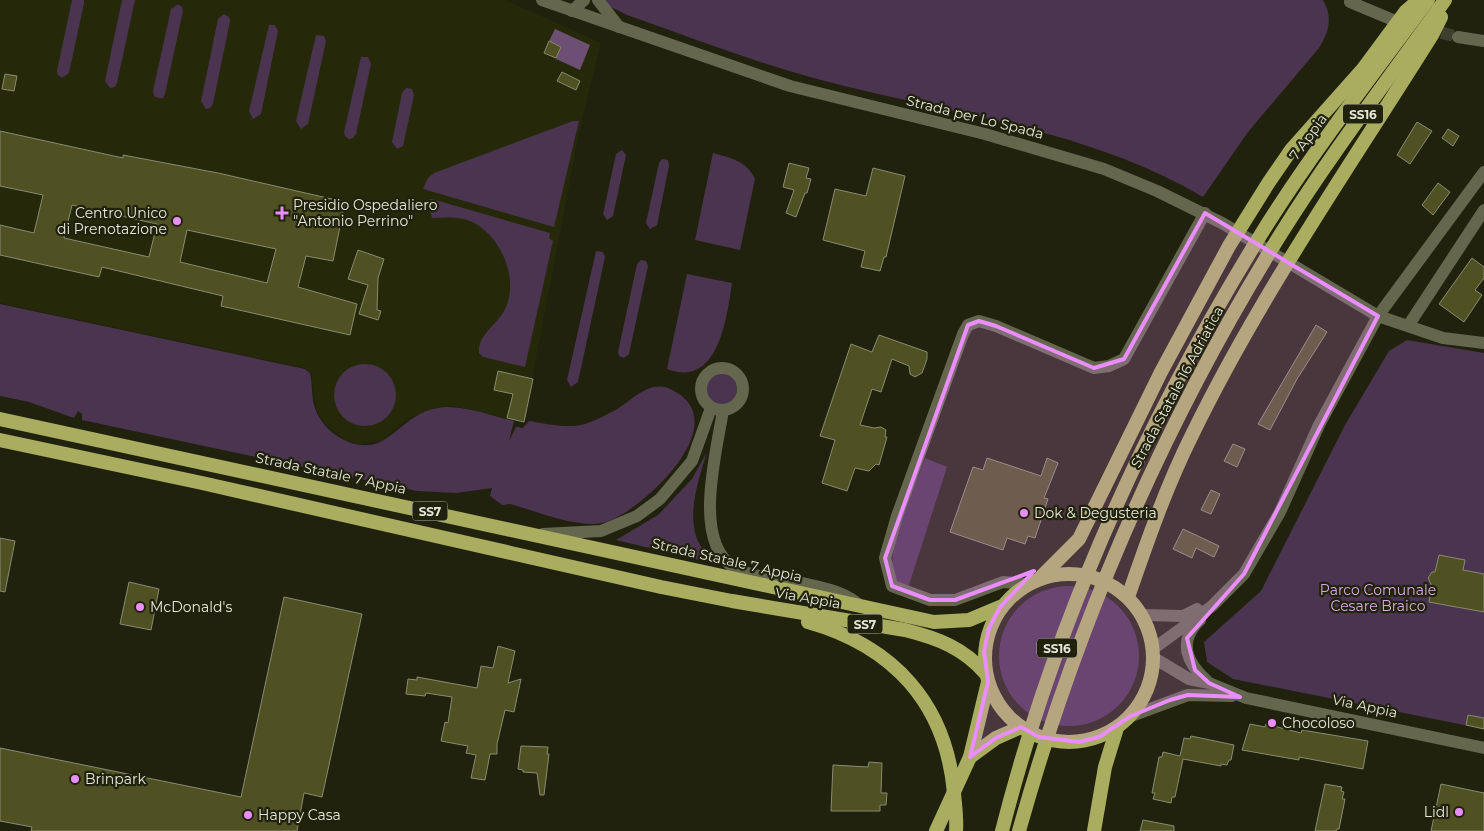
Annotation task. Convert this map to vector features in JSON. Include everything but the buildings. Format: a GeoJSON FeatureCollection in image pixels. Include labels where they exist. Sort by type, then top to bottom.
{"type":"FeatureCollection","features":[{"type":"Feature","properties":{"kind":"highway"},"geometry":{"type":"LineString","coordinates":[[1041,577],[1079,539],[1140,412],[1229,246],[1251,210],[1291,150],[1363,69],[1406,11],[1419,0]]}},
{"type":"Feature","properties":{"kind":"highway","name":"7 Appia"},"geometry":{"type":"LineString","coordinates":[[1269,222],[1313,157],[1428,0]]}},
{"type":"Feature","properties":{"kind":"highway","name":"Strada Statale 16 Adriatica"},"geometry":{"type":"LineString","coordinates":[[1020,828],[1069,671],[1144,485],[1200,374],[1283,230],[1325,167],[1445,0]]}},
{"type":"Feature","properties":{"kind":"highway"},"geometry":{"type":"LineString","coordinates":[[1128,597],[1150,532],[1191,436],[1237,348],[1301,241],[1432,35],[1449,0]]}},
{"type":"Feature","properties":{"kind":"highway","name":"Strada Statale 16 Adriatica"},"geometry":{"type":"LineString","coordinates":[[1003,826],[1032,724],[1060,640],[1101,538],[1184,369],[1269,222]]}},
{"type":"Feature","properties":{"kind":"highway","name":"Strada Statale 7 Appia"},"geometry":{"type":"LineString","coordinates":[[0,419],[934,622],[969,620],[1000,608]]}},
{"type":"Feature","properties":{"kind":"highway","name":"SS7"},"geometry":{"type":"LineString","coordinates":[[0,440],[732,601]]}},
{"type":"Feature","properties":{"kind":"highway"},"geometry":{"type":"LineString","coordinates":[[0,446],[42,449]]}},
{"type":"Feature","properties":{"kind":"highway"},"geometry":{"type":"LineString","coordinates":[[1064,573],[1087,575],[1109,583],[1128,597],[1142,615],[1149,631],[1153,653],[1151,679],[1146,693],[1130,716],[1117,728],[1099,737],[1079,742],[1059,742],[1039,737],[1021,727],[1000,708],[987,678],[984,651],[989,628],[1000,608],[1012,594],[1026,584],[1041,577],[1064,573]]}},
{"type":"Feature","properties":{"kind":"highway"},"geometry":{"type":"LineString","coordinates":[[732,601],[838,632],[879,655],[909,682],[924,700],[935,718],[949,760],[956,829]]}},
{"type":"Feature","properties":{"kind":"highway","name":"Via Appia"},"geometry":{"type":"LineString","coordinates":[[732,601],[928,636],[959,650],[987,678]]}},
{"type":"Feature","properties":{"kind":"highway"},"geometry":{"type":"LineString","coordinates":[[936,831],[970,757],[987,678]]}},
{"type":"Feature","properties":{"kind":"highway"},"geometry":{"type":"LineString","coordinates":[[970,757],[996,738],[1021,727]]}},
{"type":"Feature","properties":{"kind":"highway"},"geometry":{"type":"LineString","coordinates":[[1094,831],[1105,767],[1117,728]]}},
{"type":"Feature","properties":{"kind":"street","name":"Strada per Lo Spada"},"geometry":{"type":"LineString","coordinates":[[542,0],[572,5],[619,27],[790,86],[1045,150],[1104,169],[1205,214],[1378,316],[1443,338],[1484,343]]}},
{"type":"Feature","properties":{"kind":"street"},"geometry":{"type":"LineString","coordinates":[[572,5],[584,0]]}},
{"type":"Feature","properties":{"kind":"street"},"geometry":{"type":"LineString","coordinates":[[598,0],[619,27]]}},
{"type":"Feature","properties":{"kind":"street"},"geometry":{"type":"LineString","coordinates":[[1350,2],[1393,20]]}},
{"type":"Feature","properties":{"kind":"street"},"geometry":{"type":"LineString","coordinates":[[1458,37],[1484,42]]}},
{"type":"Feature","properties":{"kind":"street"},"geometry":{"type":"LineString","coordinates":[[1209,683],[1195,670],[1190,662],[1187,638],[1194,626],[1244,574],[1280,512],[1319,425],[1378,316],[1484,172]]}},
{"type":"Feature","properties":{"kind":"street"},"geometry":{"type":"LineString","coordinates":[[1408,326],[1484,210]]}},
{"type":"Feature","properties":{"kind":"street"},"geometry":{"type":"LineString","coordinates":[[1026,584],[1003,582],[955,600],[930,600],[892,586],[885,558],[897,516],[962,334],[968,324],[979,322],[996,326],[1094,368],[1109,366],[1124,359],[1205,214]]}},
{"type":"Feature","properties":{"kind":"street"},"geometry":{"type":"LineString","coordinates":[[536,534],[601,532],[637,516],[660,499],[692,461],[717,409],[710,498],[711,526],[720,553],[733,568],[851,597],[860,606]]}},
{"type":"Feature","properties":{"kind":"street"},"geometry":{"type":"LineString","coordinates":[[1142,615],[1183,616],[1202,607],[1212,606]]}},
{"type":"Feature","properties":{"kind":"street"},"geometry":{"type":"LineString","coordinates":[[1153,653],[1212,606]]}},
{"type":"Feature","properties":{"kind":"street","name":"Via Appia"},"geometry":{"type":"LineString","coordinates":[[1153,653],[1189,679],[1209,683],[1240,696],[1484,748]]}},
{"type":"Feature","properties":{"kind":"street","name":"Via Appia"},"geometry":{"type":"LineString","coordinates":[[1130,716],[1188,695],[1240,696]]}},
{"type":"Feature","properties":{"kind":"highlighted area"},"geometry":{"type":"Polygon","coordinates":[[[1205,213],[1378,316],[1244,574],[1187,638],[1195,670],[1209,683],[1240,697],[1188,695],[1170,700],[1131,716],[1099,737],[1079,742],[1039,737],[1021,727],[996,738],[970,757],[988,682],[984,651],[989,628],[1000,607],[1034,571],[955,600],[930,600],[892,586],[885,558],[968,325],[979,321],[996,326],[1094,368],[1124,359],[1205,213]]]}},
{"type":"Feature","properties":{"kind":"shaded area","name":"Presidio Ospedaliero \"Antonio Perrino\""},"geometry":{"type":"Polygon","coordinates":[[[0,0],[506,0],[601,43],[581,123],[524,422],[454,406],[438,407],[408,418],[381,441],[358,444],[345,440],[326,425],[317,412],[311,373],[305,368],[0,303],[0,0]]]}},
{"type":"Feature","properties":{"kind":"shaded area"},"geometry":{"type":"Polygon","coordinates":[[[555,29],[590,45],[580,70],[556,59],[561,47],[549,41],[555,29]]]}},
{"type":"Feature","properties":{"kind":"green space"},"geometry":{"type":"Polygon","coordinates":[[[72,0],[84,0],[84,3],[69,73],[62,78],[58,75],[57,71],[72,0]]]}},
{"type":"Feature","properties":{"kind":"green space"},"geometry":{"type":"Polygon","coordinates":[[[122,0],[135,0],[117,83],[115,87],[110,88],[105,81],[122,0]]]}},
{"type":"Feature","properties":{"kind":"green space"},"geometry":{"type":"Polygon","coordinates":[[[606,0],[1323,0],[1328,12],[1329,24],[1319,48],[1248,132],[1203,197],[1158,173],[1110,154],[1011,124],[859,90],[787,70],[627,15],[609,6],[606,0]]]}},
{"type":"Feature","properties":{"kind":"green space"},"geometry":{"type":"Polygon","coordinates":[[[178,4],[182,7],[183,11],[165,94],[163,98],[158,98],[154,96],[153,91],[171,9],[178,4]]]}},
{"type":"Feature","properties":{"kind":"green space"},"geometry":{"type":"Polygon","coordinates":[[[224,14],[229,17],[230,21],[213,104],[210,108],[206,109],[201,101],[218,19],[224,14]]]}},
{"type":"Feature","properties":{"kind":"green space"},"geometry":{"type":"Polygon","coordinates":[[[269,25],[275,25],[278,31],[261,114],[253,119],[249,111],[269,25]]]}},
{"type":"Feature","properties":{"kind":"green space"},"geometry":{"type":"Polygon","coordinates":[[[316,35],[324,36],[326,41],[308,124],[301,129],[296,121],[316,35]]]}},
{"type":"Feature","properties":{"kind":"green space"},"geometry":{"type":"Polygon","coordinates":[[[361,57],[368,57],[371,64],[356,134],[353,138],[349,139],[345,136],[344,132],[361,57]]]}},
{"type":"Feature","properties":{"kind":"green space"},"geometry":{"type":"Polygon","coordinates":[[[406,88],[412,89],[414,95],[403,146],[397,149],[392,142],[402,93],[406,88]]]}},
{"type":"Feature","properties":{"kind":"green space"},"geometry":{"type":"Polygon","coordinates":[[[573,121],[579,121],[554,227],[423,189],[428,178],[434,173],[573,121]]]}},
{"type":"Feature","properties":{"kind":"green space"},"geometry":{"type":"Polygon","coordinates":[[[622,150],[626,155],[613,216],[607,220],[603,214],[616,154],[622,150]]]}},
{"type":"Feature","properties":{"kind":"green space"},"geometry":{"type":"Polygon","coordinates":[[[713,153],[743,164],[755,179],[740,250],[695,240],[713,153]]]}},
{"type":"Feature","properties":{"kind":"green space"},"geometry":{"type":"Polygon","coordinates":[[[662,159],[668,160],[669,166],[657,225],[650,229],[646,223],[659,163],[662,159]]]}},
{"type":"Feature","properties":{"kind":"green space"},"geometry":{"type":"Polygon","coordinates":[[[432,199],[550,233],[549,238],[553,241],[525,367],[483,357],[479,353],[481,341],[502,314],[509,297],[508,271],[498,246],[481,227],[470,221],[456,218],[432,218],[427,200],[432,199]]]}},
{"type":"Feature","properties":{"kind":"green space"},"geometry":{"type":"Polygon","coordinates":[[[596,251],[603,252],[605,257],[578,382],[571,387],[567,380],[596,251]]]}},
{"type":"Feature","properties":{"kind":"green space"},"geometry":{"type":"Polygon","coordinates":[[[641,260],[646,261],[648,266],[629,354],[624,358],[619,356],[618,352],[637,264],[641,260]]]}},
{"type":"Feature","properties":{"kind":"green space"},"geometry":{"type":"Polygon","coordinates":[[[687,274],[732,283],[723,330],[717,346],[709,359],[698,369],[685,372],[667,369],[687,274]]]}},
{"type":"Feature","properties":{"kind":"green space"},"geometry":{"type":"Polygon","coordinates":[[[0,304],[305,369],[310,373],[314,406],[321,420],[335,434],[353,444],[373,444],[382,441],[414,417],[429,410],[446,407],[486,413],[514,421],[509,441],[516,427],[523,428],[529,421],[564,426],[585,424],[619,408],[643,391],[656,387],[670,389],[689,403],[695,421],[690,441],[679,462],[662,482],[642,500],[623,514],[606,522],[584,524],[571,522],[510,504],[502,505],[490,496],[492,488],[456,493],[417,491],[82,420],[82,414],[78,411],[74,418],[29,402],[0,396],[0,304]]]}},
{"type":"Feature","properties":{"kind":"green space","name":"Parco Comunale Cesare Braico"},"geometry":{"type":"Polygon","coordinates":[[[1407,340],[1484,353],[1484,729],[1233,679],[1207,662],[1204,642],[1261,591],[1345,425],[1389,351],[1407,340]]]}},
{"type":"Feature","properties":{"kind":"green space"},"geometry":{"type":"Polygon","coordinates":[[[365,364],[382,369],[387,373],[391,378],[396,395],[391,412],[387,417],[382,421],[365,426],[348,421],[343,417],[339,412],[334,395],[339,378],[343,373],[348,369],[365,364]]]}},
{"type":"Feature","properties":{"kind":"green space"},"geometry":{"type":"Polygon","coordinates":[[[721,373],[732,378],[737,389],[732,400],[721,405],[710,400],[705,389],[710,378],[721,373]]]}},
{"type":"Feature","properties":{"kind":"green space"},"geometry":{"type":"Polygon","coordinates":[[[707,452],[696,494],[693,515],[697,540],[712,563],[616,540],[658,515],[692,479],[707,452]]]}},
{"type":"Feature","properties":{"kind":"green space"},"geometry":{"type":"Polygon","coordinates":[[[925,458],[947,467],[908,588],[895,581],[892,568],[893,552],[901,519],[925,458]]]}},
{"type":"Feature","properties":{"kind":"green space"},"geometry":{"type":"Polygon","coordinates":[[[1069,586],[1096,592],[1108,598],[1118,607],[1127,617],[1133,629],[1139,656],[1133,683],[1127,695],[1118,705],[1108,714],[1096,720],[1069,726],[1042,720],[1030,714],[1020,705],[1011,695],[1005,683],[999,656],[1005,629],[1011,617],[1020,607],[1030,598],[1042,592],[1069,586]]]}},
{"type":"Feature","properties":{"kind":"tunnel"},"geometry":{"type":"LineString","coordinates":[[1424,28],[1458,37]]}},
{"type":"Feature","properties":{"kind":"place","name":"Presidio Ospedaliero \"Antonio Perrino\""},"geometry":{"type":"Point","coordinates":[282,213]}},
{"type":"Feature","properties":{"kind":"place","name":"Centro Unico di Prenotazione"},"geometry":{"type":"Point","coordinates":[177,221]}},
{"type":"Feature","properties":{"kind":"place","name":"Dok & Degusteria"},"geometry":{"type":"Point","coordinates":[1024,513]}},
{"type":"Feature","properties":{"kind":"place","name":"McDonald's"},"geometry":{"type":"Point","coordinates":[140,607]}},
{"type":"Feature","properties":{"kind":"place","name":"Chocoloso"},"geometry":{"type":"Point","coordinates":[1272,723]}},
{"type":"Feature","properties":{"kind":"place","name":"Brinpark"},"geometry":{"type":"Point","coordinates":[75,779]}},
{"type":"Feature","properties":{"kind":"place","name":"Lidl"},"geometry":{"type":"Point","coordinates":[1459,812]}},
{"type":"Feature","properties":{"kind":"place","name":"Happy Casa"},"geometry":{"type":"Point","coordinates":[248,815]}}]}
